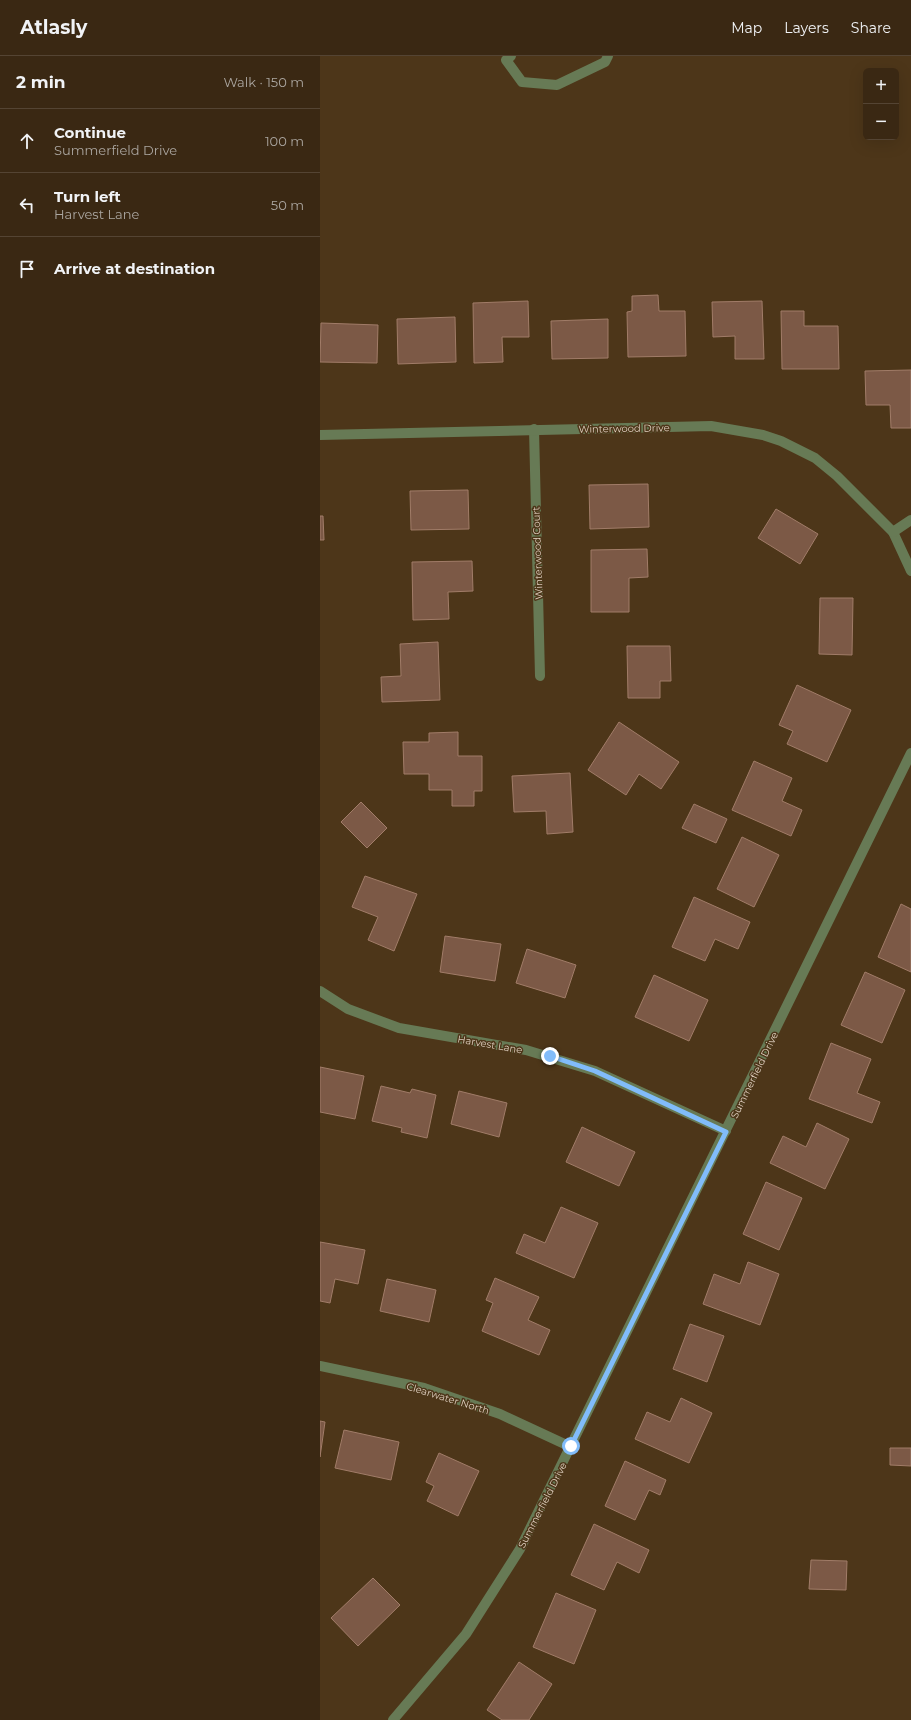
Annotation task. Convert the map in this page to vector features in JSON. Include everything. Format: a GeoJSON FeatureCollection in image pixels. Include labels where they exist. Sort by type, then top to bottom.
{"type":"FeatureCollection","features":[{"type":"Feature","properties":{"kind":"street"},"geometry":{"type":"LineString","coordinates":[[511,56],[506,60],[522,82],[557,85],[605,62],[608,56]]}},
{"type":"Feature","properties":{"kind":"street","name":"Winterwood Drive"},"geometry":{"type":"LineString","coordinates":[[320,435],[711,426],[763,435],[781,441],[815,458],[837,476],[893,532]]}},
{"type":"Feature","properties":{"kind":"street","name":"Winterwood Court"},"geometry":{"type":"LineString","coordinates":[[534,429],[540,676]]}},
{"type":"Feature","properties":{"kind":"street"},"geometry":{"type":"LineString","coordinates":[[911,520],[893,532],[911,571]]}},
{"type":"Feature","properties":{"kind":"street","name":"Summerfield Drive"},"geometry":{"type":"LineString","coordinates":[[393,1720],[466,1634],[520,1549],[911,753]]}},
{"type":"Feature","properties":{"kind":"street","name":"Harvest Lane"},"geometry":{"type":"LineString","coordinates":[[320,991],[348,1009],[399,1028],[526,1050],[595,1071],[726,1132]]}},
{"type":"Feature","properties":{"kind":"street","name":"Clearwater North"},"geometry":{"type":"LineString","coordinates":[[320,1366],[430,1390],[500,1414],[571,1446]]}},
{"type":"Feature","properties":{"kind":"building"},"geometry":{"type":"Polygon","coordinates":[[[658,295],[659,311],[685,311],[686,356],[628,357],[627,312],[632,311],[632,296],[658,295]]]}},
{"type":"Feature","properties":{"kind":"building"},"geometry":{"type":"Polygon","coordinates":[[[528,301],[529,337],[502,337],[503,362],[474,363],[473,303],[528,301]]]}},
{"type":"Feature","properties":{"kind":"building"},"geometry":{"type":"Polygon","coordinates":[[[762,301],[764,359],[735,359],[735,336],[713,337],[712,302],[762,301]]]}},
{"type":"Feature","properties":{"kind":"building"},"geometry":{"type":"Polygon","coordinates":[[[781,311],[804,311],[804,326],[838,326],[839,369],[782,369],[781,311]]]}},
{"type":"Feature","properties":{"kind":"building"},"geometry":{"type":"Polygon","coordinates":[[[455,317],[456,362],[398,364],[397,319],[455,317]]]}},
{"type":"Feature","properties":{"kind":"building"},"geometry":{"type":"Polygon","coordinates":[[[608,319],[608,358],[552,359],[551,321],[608,319]]]}},
{"type":"Feature","properties":{"kind":"building"},"geometry":{"type":"Polygon","coordinates":[[[321,323],[378,325],[377,363],[320,362],[321,323]]]}},
{"type":"Feature","properties":{"kind":"building"},"geometry":{"type":"Polygon","coordinates":[[[911,370],[911,428],[891,428],[890,405],[866,405],[865,371],[911,370]]]}},
{"type":"Feature","properties":{"kind":"building"},"geometry":{"type":"Polygon","coordinates":[[[648,484],[649,527],[590,529],[589,485],[648,484]]]}},
{"type":"Feature","properties":{"kind":"building"},"geometry":{"type":"Polygon","coordinates":[[[468,490],[469,529],[411,530],[410,491],[468,490]]]}},
{"type":"Feature","properties":{"kind":"building"},"geometry":{"type":"Polygon","coordinates":[[[776,509],[818,534],[800,564],[758,538],[776,509]]]}},
{"type":"Feature","properties":{"kind":"building"},"geometry":{"type":"Polygon","coordinates":[[[320,516],[323,516],[324,540],[320,540],[320,516]]]}},
{"type":"Feature","properties":{"kind":"building"},"geometry":{"type":"Polygon","coordinates":[[[647,549],[648,577],[629,578],[629,612],[591,612],[591,550],[647,549]]]}},
{"type":"Feature","properties":{"kind":"building"},"geometry":{"type":"Polygon","coordinates":[[[472,561],[473,591],[448,592],[449,619],[413,620],[412,562],[472,561]]]}},
{"type":"Feature","properties":{"kind":"building"},"geometry":{"type":"Polygon","coordinates":[[[820,598],[853,598],[852,655],[819,654],[820,598]]]}},
{"type":"Feature","properties":{"kind":"building"},"geometry":{"type":"Polygon","coordinates":[[[438,642],[440,700],[382,702],[381,677],[401,676],[400,644],[438,642]]]}},
{"type":"Feature","properties":{"kind":"building"},"geometry":{"type":"Polygon","coordinates":[[[627,646],[670,646],[671,681],[660,681],[660,698],[628,698],[627,646]]]}},
{"type":"Feature","properties":{"kind":"building"},"geometry":{"type":"Polygon","coordinates":[[[797,685],[851,710],[827,762],[787,744],[793,731],[779,725],[797,685]]]}},
{"type":"Feature","properties":{"kind":"building"},"geometry":{"type":"Polygon","coordinates":[[[619,722],[679,762],[661,789],[639,774],[626,795],[588,770],[619,722]]]}},
{"type":"Feature","properties":{"kind":"building"},"geometry":{"type":"Polygon","coordinates":[[[458,732],[458,756],[482,756],[482,791],[474,791],[474,806],[452,806],[452,790],[429,790],[429,774],[404,774],[403,742],[429,742],[429,733],[458,732]]]}},
{"type":"Feature","properties":{"kind":"building"},"geometry":{"type":"Polygon","coordinates":[[[754,761],[792,778],[782,801],[802,810],[791,836],[732,810],[754,761]]]}},
{"type":"Feature","properties":{"kind":"building"},"geometry":{"type":"Polygon","coordinates":[[[570,773],[573,832],[547,834],[546,811],[514,812],[512,776],[570,773]]]}},
{"type":"Feature","properties":{"kind":"building"},"geometry":{"type":"Polygon","coordinates":[[[361,802],[387,828],[367,848],[341,822],[361,802]]]}},
{"type":"Feature","properties":{"kind":"building"},"geometry":{"type":"Polygon","coordinates":[[[694,804],[727,819],[716,843],[682,828],[694,804]]]}},
{"type":"Feature","properties":{"kind":"building"},"geometry":{"type":"Polygon","coordinates":[[[742,837],[779,855],[754,907],[717,889],[742,837]]]}},
{"type":"Feature","properties":{"kind":"building"},"geometry":{"type":"Polygon","coordinates":[[[365,876],[417,894],[394,951],[368,940],[378,917],[352,907],[365,876]]]}},
{"type":"Feature","properties":{"kind":"building"},"geometry":{"type":"Polygon","coordinates":[[[694,897],[750,922],[738,949],[715,939],[705,961],[672,947],[694,897]]]}},
{"type":"Feature","properties":{"kind":"building"},"geometry":{"type":"Polygon","coordinates":[[[901,904],[911,909],[911,972],[878,957],[901,904]]]}},
{"type":"Feature","properties":{"kind":"building"},"geometry":{"type":"Polygon","coordinates":[[[445,936],[501,944],[495,981],[440,972],[445,936]]]}},
{"type":"Feature","properties":{"kind":"building"},"geometry":{"type":"Polygon","coordinates":[[[527,949],[576,965],[565,998],[516,983],[527,949]]]}},
{"type":"Feature","properties":{"kind":"building"},"geometry":{"type":"Polygon","coordinates":[[[865,972],[905,990],[882,1043],[841,1025],[865,972]]]}},
{"type":"Feature","properties":{"kind":"building"},"geometry":{"type":"Polygon","coordinates":[[[654,975],[708,1000],[689,1041],[635,1017],[654,975]]]}},
{"type":"Feature","properties":{"kind":"building"},"geometry":{"type":"Polygon","coordinates":[[[831,1043],[871,1059],[857,1093],[880,1102],[872,1123],[809,1099],[831,1043]]]}},
{"type":"Feature","properties":{"kind":"building"},"geometry":{"type":"Polygon","coordinates":[[[320,1067],[364,1076],[355,1119],[320,1112],[320,1067]]]}},
{"type":"Feature","properties":{"kind":"building"},"geometry":{"type":"Polygon","coordinates":[[[381,1086],[410,1093],[412,1089],[436,1095],[427,1138],[401,1132],[402,1128],[372,1121],[381,1086]]]}},
{"type":"Feature","properties":{"kind":"building"},"geometry":{"type":"Polygon","coordinates":[[[459,1091],[507,1103],[499,1137],[451,1124],[459,1091]]]}},
{"type":"Feature","properties":{"kind":"building"},"geometry":{"type":"Polygon","coordinates":[[[817,1123],[849,1139],[825,1189],[770,1163],[783,1136],[806,1147],[817,1123]]]}},
{"type":"Feature","properties":{"kind":"building"},"geometry":{"type":"Polygon","coordinates":[[[582,1127],[635,1152],[619,1186],[566,1162],[582,1127]]]}},
{"type":"Feature","properties":{"kind":"building"},"geometry":{"type":"Polygon","coordinates":[[[766,1182],[802,1198],[779,1250],[743,1234],[766,1182]]]}},
{"type":"Feature","properties":{"kind":"building"},"geometry":{"type":"Polygon","coordinates":[[[561,1207],[598,1223],[574,1278],[516,1253],[524,1234],[545,1243],[561,1207]]]}},
{"type":"Feature","properties":{"kind":"building"},"geometry":{"type":"Polygon","coordinates":[[[320,1242],[365,1250],[358,1284],[335,1279],[330,1303],[320,1301],[320,1242]]]}},
{"type":"Feature","properties":{"kind":"building"},"geometry":{"type":"Polygon","coordinates":[[[748,1262],[779,1274],[760,1325],[703,1304],[714,1274],[740,1284],[748,1262]]]}},
{"type":"Feature","properties":{"kind":"building"},"geometry":{"type":"Polygon","coordinates":[[[495,1278],[539,1297],[528,1320],[550,1330],[539,1355],[482,1331],[493,1303],[486,1300],[495,1278]]]}},
{"type":"Feature","properties":{"kind":"building"},"geometry":{"type":"Polygon","coordinates":[[[387,1279],[436,1290],[429,1322],[380,1311],[387,1279]]]}},
{"type":"Feature","properties":{"kind":"building"},"geometry":{"type":"Polygon","coordinates":[[[690,1324],[724,1336],[707,1382],[673,1369],[690,1324]]]}},
{"type":"Feature","properties":{"kind":"building"},"geometry":{"type":"Polygon","coordinates":[[[681,1398],[712,1413],[689,1463],[635,1439],[647,1412],[670,1422],[681,1398]]]}},
{"type":"Feature","properties":{"kind":"building"},"geometry":{"type":"Polygon","coordinates":[[[320,1421],[325,1422],[320,1457],[320,1421]]]}},
{"type":"Feature","properties":{"kind":"building"},"geometry":{"type":"Polygon","coordinates":[[[344,1430],[399,1442],[391,1480],[335,1468],[344,1430]]]}},
{"type":"Feature","properties":{"kind":"building"},"geometry":{"type":"Polygon","coordinates":[[[890,1448],[911,1448],[911,1466],[890,1465],[890,1448]]]}},
{"type":"Feature","properties":{"kind":"building"},"geometry":{"type":"Polygon","coordinates":[[[439,1453],[479,1471],[458,1516],[427,1501],[434,1486],[426,1482],[439,1453]]]}},
{"type":"Feature","properties":{"kind":"building"},"geometry":{"type":"Polygon","coordinates":[[[625,1461],[666,1480],[660,1495],[649,1490],[635,1520],[605,1506],[625,1461]]]}},
{"type":"Feature","properties":{"kind":"building"},"geometry":{"type":"Polygon","coordinates":[[[594,1524],[649,1550],[639,1573],[617,1562],[604,1590],[571,1575],[594,1524]]]}},
{"type":"Feature","properties":{"kind":"building"},"geometry":{"type":"Polygon","coordinates":[[[811,1560],[847,1561],[846,1590],[809,1589],[811,1560]]]}},
{"type":"Feature","properties":{"kind":"building"},"geometry":{"type":"Polygon","coordinates":[[[373,1578],[400,1605],[358,1646],[331,1618],[373,1578]]]}},
{"type":"Feature","properties":{"kind":"building"},"geometry":{"type":"Polygon","coordinates":[[[556,1593],[596,1610],[574,1664],[533,1647],[556,1593]]]}},
{"type":"Feature","properties":{"kind":"building"},"geometry":{"type":"Polygon","coordinates":[[[519,1662],[552,1684],[529,1720],[502,1720],[487,1710],[519,1662]]]}},
{"type":"Feature","properties":{"kind":"route"},"geometry":{"type":"LineString","coordinates":[[550,1056],[595,1071],[726,1132],[571,1446]]}}]}
